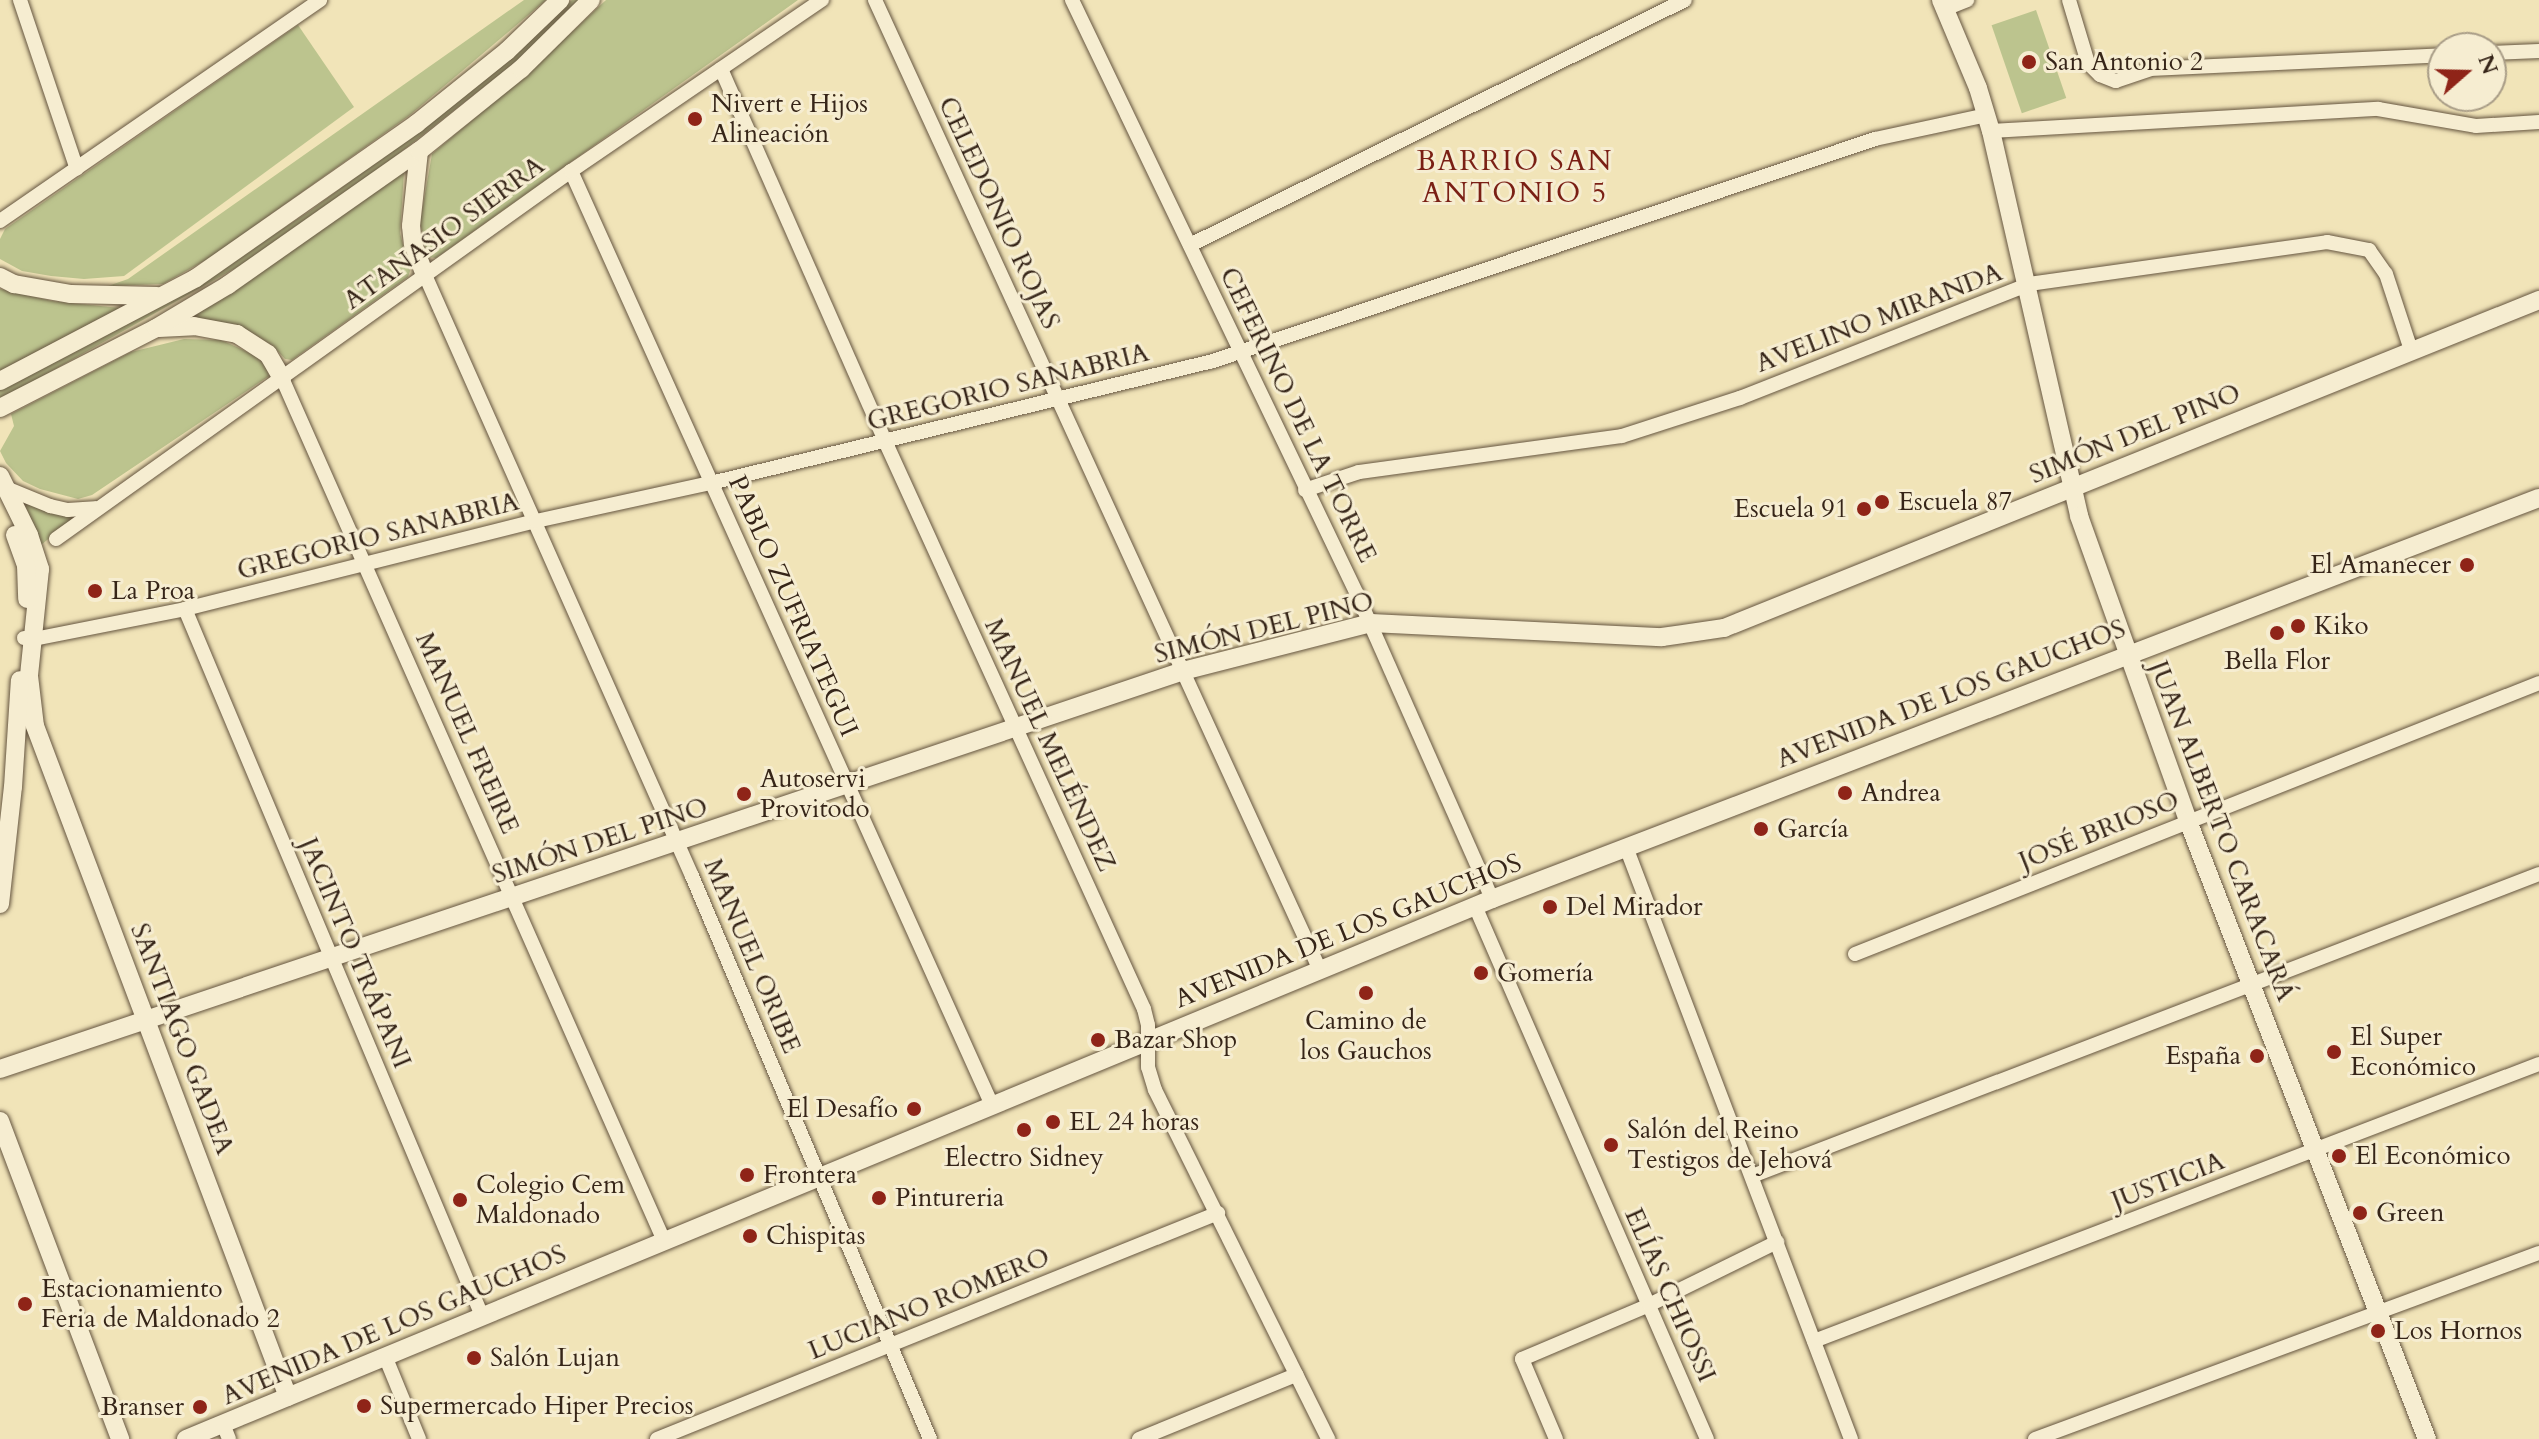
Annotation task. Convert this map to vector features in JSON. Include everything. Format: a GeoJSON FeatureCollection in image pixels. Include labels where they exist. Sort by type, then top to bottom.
{"type":"FeatureCollection","features":[{"type":"Feature","properties":{"kind":"street"},"geometry":{"type":"LineString","coordinates":[[20,0],[77,169]]}},
{"type":"Feature","properties":{"kind":"street"},"geometry":{"type":"LineString","coordinates":[[0,221],[320,0]]}},
{"type":"Feature","properties":{"kind":"street"},"geometry":{"type":"LineString","coordinates":[[0,381],[196,278],[416,124],[507,51],[560,0]]}},
{"type":"Feature","properties":{"kind":"street"},"geometry":{"type":"LineString","coordinates":[[0,408],[156,328],[228,285],[419,151],[521,69],[591,0]]}},
{"type":"Feature","properties":{"kind":"street","name":"ATANASIO SIERRA"},"geometry":{"type":"LineString","coordinates":[[56,539],[571,171],[822,0]]}},
{"type":"Feature","properties":{"kind":"street","name":"CELEDONIO ROJAS"},"geometry":{"type":"LineString","coordinates":[[875,0],[1320,970]]}},
{"type":"Feature","properties":{"kind":"street","name":"CEFERINO DE LA TORRE"},"geometry":{"type":"LineString","coordinates":[[1072,0],[1371,623],[1483,902]]}},
{"type":"Feature","properties":{"kind":"street"},"geometry":{"type":"LineString","coordinates":[[1190,245],[1685,0]]}},
{"type":"Feature","properties":{"kind":"street"},"geometry":{"type":"LineString","coordinates":[[1943,5],[1967,0]]}},
{"type":"Feature","properties":{"kind":"street"},"geometry":{"type":"LineString","coordinates":[[2055,0],[2070,4],[2088,63],[2100,75],[2116,81],[2150,69],[2427,56]]}},
{"type":"Feature","properties":{"kind":"street","name":"JUAN ALBERTO CARACARÁ"},"geometry":{"type":"LineString","coordinates":[[1943,5],[1989,123],[2029,284],[2079,516],[2126,655],[2188,821],[2427,1439]]}},
{"type":"Feature","properties":{"kind":"street"},"geometry":{"type":"LineString","coordinates":[[2507,52],[2539,51]]}},
{"type":"Feature","properties":{"kind":"street","name":"MANUEL MELÉNDEZ"},"geometry":{"type":"LineString","coordinates":[[721,69],[885,441],[1144,1009],[1149,1041],[1148,1067],[1155,1090],[1328,1439]]}},
{"type":"Feature","properties":{"kind":"street","name":"GREGORIO SANABRIA"},"geometry":{"type":"LineString","coordinates":[[29,638],[185,609],[536,521],[711,483],[1242,353],[1875,139],[1989,123],[2378,109],[2476,126],[2539,122]]}},
{"type":"Feature","properties":{"kind":"street"},"geometry":{"type":"LineString","coordinates":[[419,151],[411,226],[413,244],[425,275]]}},
{"type":"Feature","properties":{"kind":"street","name":"PABLO ZUFRIATEGUI"},"geometry":{"type":"LineString","coordinates":[[571,171],[992,1105]]}},
{"type":"Feature","properties":{"kind":"street","name":"AVELINO MIRANDA"},"geometry":{"type":"LineString","coordinates":[[1305,490],[1359,472],[1622,436],[1740,398],[2029,284],[2327,242],[2369,250],[2386,274],[2411,350]]}},
{"type":"Feature","properties":{"kind":"street","name":"MANUEL ORIBE"},"geometry":{"type":"LineString","coordinates":[[425,275],[678,843],[930,1439]]}},
{"type":"Feature","properties":{"kind":"street"},"geometry":{"type":"LineString","coordinates":[[0,277],[14,284],[71,294],[164,295]]}},
{"type":"Feature","properties":{"kind":"street","name":"SIMÓN DEL PINO"},"geometry":{"type":"LineString","coordinates":[[0,1069],[1183,671],[1371,623],[1662,637],[1724,628],[2539,300]]}},
{"type":"Feature","properties":{"kind":"street"},"geometry":{"type":"LineString","coordinates":[[156,328],[194,326],[237,334],[268,354],[282,378]]}},
{"type":"Feature","properties":{"kind":"street","name":"MANUEL FREIRE"},"geometry":{"type":"LineString","coordinates":[[282,378],[664,1241]]}},
{"type":"Feature","properties":{"kind":"street"},"geometry":{"type":"LineString","coordinates":[[2,489],[59,508],[96,508]]}},
{"type":"Feature","properties":{"kind":"street"},"geometry":{"type":"LineString","coordinates":[[0,904],[29,638],[26,565],[2,489]]}},
{"type":"Feature","properties":{"kind":"street","name":"AVENIDA DE LOS GAUCHOS"},"geometry":{"type":"LineString","coordinates":[[186,1439],[226,1431],[288,1397],[385,1356],[1483,902],[2539,498]]}},
{"type":"Feature","properties":{"kind":"street","name":"JACINTO TRÁPANI"},"geometry":{"type":"LineString","coordinates":[[185,609],[482,1316]]}},
{"type":"Feature","properties":{"kind":"street","name":"SANTIAGO GADEA"},"geometry":{"type":"LineString","coordinates":[[29,638],[30,699],[44,754],[288,1397]]}},
{"type":"Feature","properties":{"kind":"street","name":"JOSÉ BRIOSO"},"geometry":{"type":"LineString","coordinates":[[1855,954],[2539,683]]}},
{"type":"Feature","properties":{"kind":"street"},"geometry":{"type":"LineString","coordinates":[[1626,847],[1851,1439]]}},
{"type":"Feature","properties":{"kind":"street"},"geometry":{"type":"LineString","coordinates":[[1752,1176],[2539,874]]}},
{"type":"Feature","properties":{"kind":"street","name":"ELÍAS CHIOSSI"},"geometry":{"type":"LineString","coordinates":[[1483,902],[1707,1439]]}},
{"type":"Feature","properties":{"kind":"street","name":"JUSTICIA"},"geometry":{"type":"LineString","coordinates":[[1814,1341],[2539,1064]]}},
{"type":"Feature","properties":{"kind":"street"},"geometry":{"type":"LineString","coordinates":[[0,1121],[120,1439]]}},
{"type":"Feature","properties":{"kind":"street","name":"LUCIANO ROMERO"},"geometry":{"type":"LineString","coordinates":[[657,1439],[1218,1213]]}},
{"type":"Feature","properties":{"kind":"street"},"geometry":{"type":"LineString","coordinates":[[1556,1439],[1522,1359],[1649,1305],[1777,1242]]}},
{"type":"Feature","properties":{"kind":"street"},"geometry":{"type":"LineString","coordinates":[[2035,1439],[2379,1315],[2539,1253]]}},
{"type":"Feature","properties":{"kind":"street"},"geometry":{"type":"LineString","coordinates":[[385,1356],[419,1439]]}},
{"type":"Feature","properties":{"kind":"street"},"geometry":{"type":"LineString","coordinates":[[1139,1439],[1296,1375]]}},
{"type":"Feature","properties":{"kind":"green space"},"geometry":{"type":"Polygon","coordinates":[[[524,0],[546,0],[410,115],[211,257],[163,284],[108,286],[128,279],[524,0]]]}},
{"type":"Feature","properties":{"kind":"green space"},"geometry":{"type":"Polygon","coordinates":[[[572,0],[581,0],[518,60],[374,173],[248,261],[0,400],[0,390],[192,288],[310,211],[452,106],[572,0]]]}},
{"type":"Feature","properties":{"kind":"green space"},"geometry":{"type":"Polygon","coordinates":[[[606,0],[798,0],[436,258],[427,257],[420,222],[432,154],[527,74],[606,0]]]}},
{"type":"Feature","properties":{"kind":"green space","name":"San Antonio 2"},"geometry":{"type":"Polygon","coordinates":[[[2036,10],[2066,98],[2022,113],[1992,25],[2036,10]]]}},
{"type":"Feature","properties":{"kind":"green space"},"geometry":{"type":"Polygon","coordinates":[[[298,25],[354,107],[124,276],[84,279],[51,276],[22,271],[0,259],[0,239],[5,229],[298,25]]]}},
{"type":"Feature","properties":{"kind":"green space"},"geometry":{"type":"Polygon","coordinates":[[[404,172],[400,233],[410,271],[408,277],[292,360],[285,359],[273,346],[240,326],[193,317],[404,172]]]}},
{"type":"Feature","properties":{"kind":"green space"},"geometry":{"type":"Polygon","coordinates":[[[0,289],[52,301],[120,308],[0,371],[0,289]]]}},
{"type":"Feature","properties":{"kind":"green space"},"geometry":{"type":"Polygon","coordinates":[[[184,339],[221,340],[257,357],[268,369],[269,376],[92,495],[78,499],[40,489],[23,481],[6,463],[0,451],[14,426],[11,414],[131,352],[184,339]]]}},
{"type":"Feature","properties":{"kind":"green space"},"geometry":{"type":"Polygon","coordinates":[[[24,502],[76,516],[41,545],[24,502]]]}},
{"type":"Feature","properties":{"kind":"place","name":"San Antonio 2"},"geometry":{"type":"Point","coordinates":[2029,62]}},
{"type":"Feature","properties":{"kind":"place","name":"Nivert e Hijos Alineación"},"geometry":{"type":"Point","coordinates":[695,119]}},
{"type":"Feature","properties":{"kind":"place","name":"Escuela 87"},"geometry":{"type":"Point","coordinates":[1882,502]}},
{"type":"Feature","properties":{"kind":"place","name":"Escuela 91"},"geometry":{"type":"Point","coordinates":[1864,509]}},
{"type":"Feature","properties":{"kind":"place","name":"El Amanecer"},"geometry":{"type":"Point","coordinates":[2467,565]}},
{"type":"Feature","properties":{"kind":"place","name":"La Proa"},"geometry":{"type":"Point","coordinates":[95,591]}},
{"type":"Feature","properties":{"kind":"place","name":"Kiko"},"geometry":{"type":"Point","coordinates":[2298,626]}},
{"type":"Feature","properties":{"kind":"place","name":"Bella Flor"},"geometry":{"type":"Point","coordinates":[2277,633]}},
{"type":"Feature","properties":{"kind":"place","name":"Andrea"},"geometry":{"type":"Point","coordinates":[1845,793]}},
{"type":"Feature","properties":{"kind":"place","name":"Autoservi Provitodo"},"geometry":{"type":"Point","coordinates":[744,794]}},
{"type":"Feature","properties":{"kind":"place","name":"García"},"geometry":{"type":"Point","coordinates":[1761,829]}},
{"type":"Feature","properties":{"kind":"place","name":"Del Mirador"},"geometry":{"type":"Point","coordinates":[1550,907]}},
{"type":"Feature","properties":{"kind":"place","name":"Gomería"},"geometry":{"type":"Point","coordinates":[1481,973]}},
{"type":"Feature","properties":{"kind":"place","name":"Camino de los Gauchos"},"geometry":{"type":"Point","coordinates":[1366,993]}},
{"type":"Feature","properties":{"kind":"place","name":"Bazar Shop"},"geometry":{"type":"Point","coordinates":[1098,1040]}},
{"type":"Feature","properties":{"kind":"place","name":"El Super Económico"},"geometry":{"type":"Point","coordinates":[2334,1052]}},
{"type":"Feature","properties":{"kind":"place","name":"España"},"geometry":{"type":"Point","coordinates":[2257,1056]}},
{"type":"Feature","properties":{"kind":"place","name":"El Desafío"},"geometry":{"type":"Point","coordinates":[914,1109]}},
{"type":"Feature","properties":{"kind":"place","name":"EL 24 horas"},"geometry":{"type":"Point","coordinates":[1053,1122]}},
{"type":"Feature","properties":{"kind":"place","name":"Electro Sidney"},"geometry":{"type":"Point","coordinates":[1024,1130]}},
{"type":"Feature","properties":{"kind":"place","name":"Salón del Reino Testigos de Jehová"},"geometry":{"type":"Point","coordinates":[1611,1145]}},
{"type":"Feature","properties":{"kind":"place","name":"El Económico"},"geometry":{"type":"Point","coordinates":[2339,1156]}},
{"type":"Feature","properties":{"kind":"place","name":"Frontera"},"geometry":{"type":"Point","coordinates":[747,1175]}},
{"type":"Feature","properties":{"kind":"place","name":"Pintureria"},"geometry":{"type":"Point","coordinates":[879,1198]}},
{"type":"Feature","properties":{"kind":"place","name":"Colegio Cem Maldonado"},"geometry":{"type":"Point","coordinates":[460,1200]}},
{"type":"Feature","properties":{"kind":"place","name":"Green"},"geometry":{"type":"Point","coordinates":[2360,1213]}},
{"type":"Feature","properties":{"kind":"place","name":"Chispitas"},"geometry":{"type":"Point","coordinates":[750,1236]}},
{"type":"Feature","properties":{"kind":"place","name":"Estacionamiento Feria de Maldonado 2"},"geometry":{"type":"Point","coordinates":[25,1304]}},
{"type":"Feature","properties":{"kind":"place","name":"Los Hornos"},"geometry":{"type":"Point","coordinates":[2378,1331]}},
{"type":"Feature","properties":{"kind":"place","name":"Salón Lujan"},"geometry":{"type":"Point","coordinates":[474,1358]}},
{"type":"Feature","properties":{"kind":"place","name":"Supermercado Hiper Precios"},"geometry":{"type":"Point","coordinates":[364,1406]}},
{"type":"Feature","properties":{"kind":"place","name":"Branser"},"geometry":{"type":"Point","coordinates":[200,1407]}},
{"type":"Feature","properties":{"kind":"district","name":"BARRIO SAN ANTONIO 5"},"geometry":{"type":"Point","coordinates":[1515,177]}}]}
